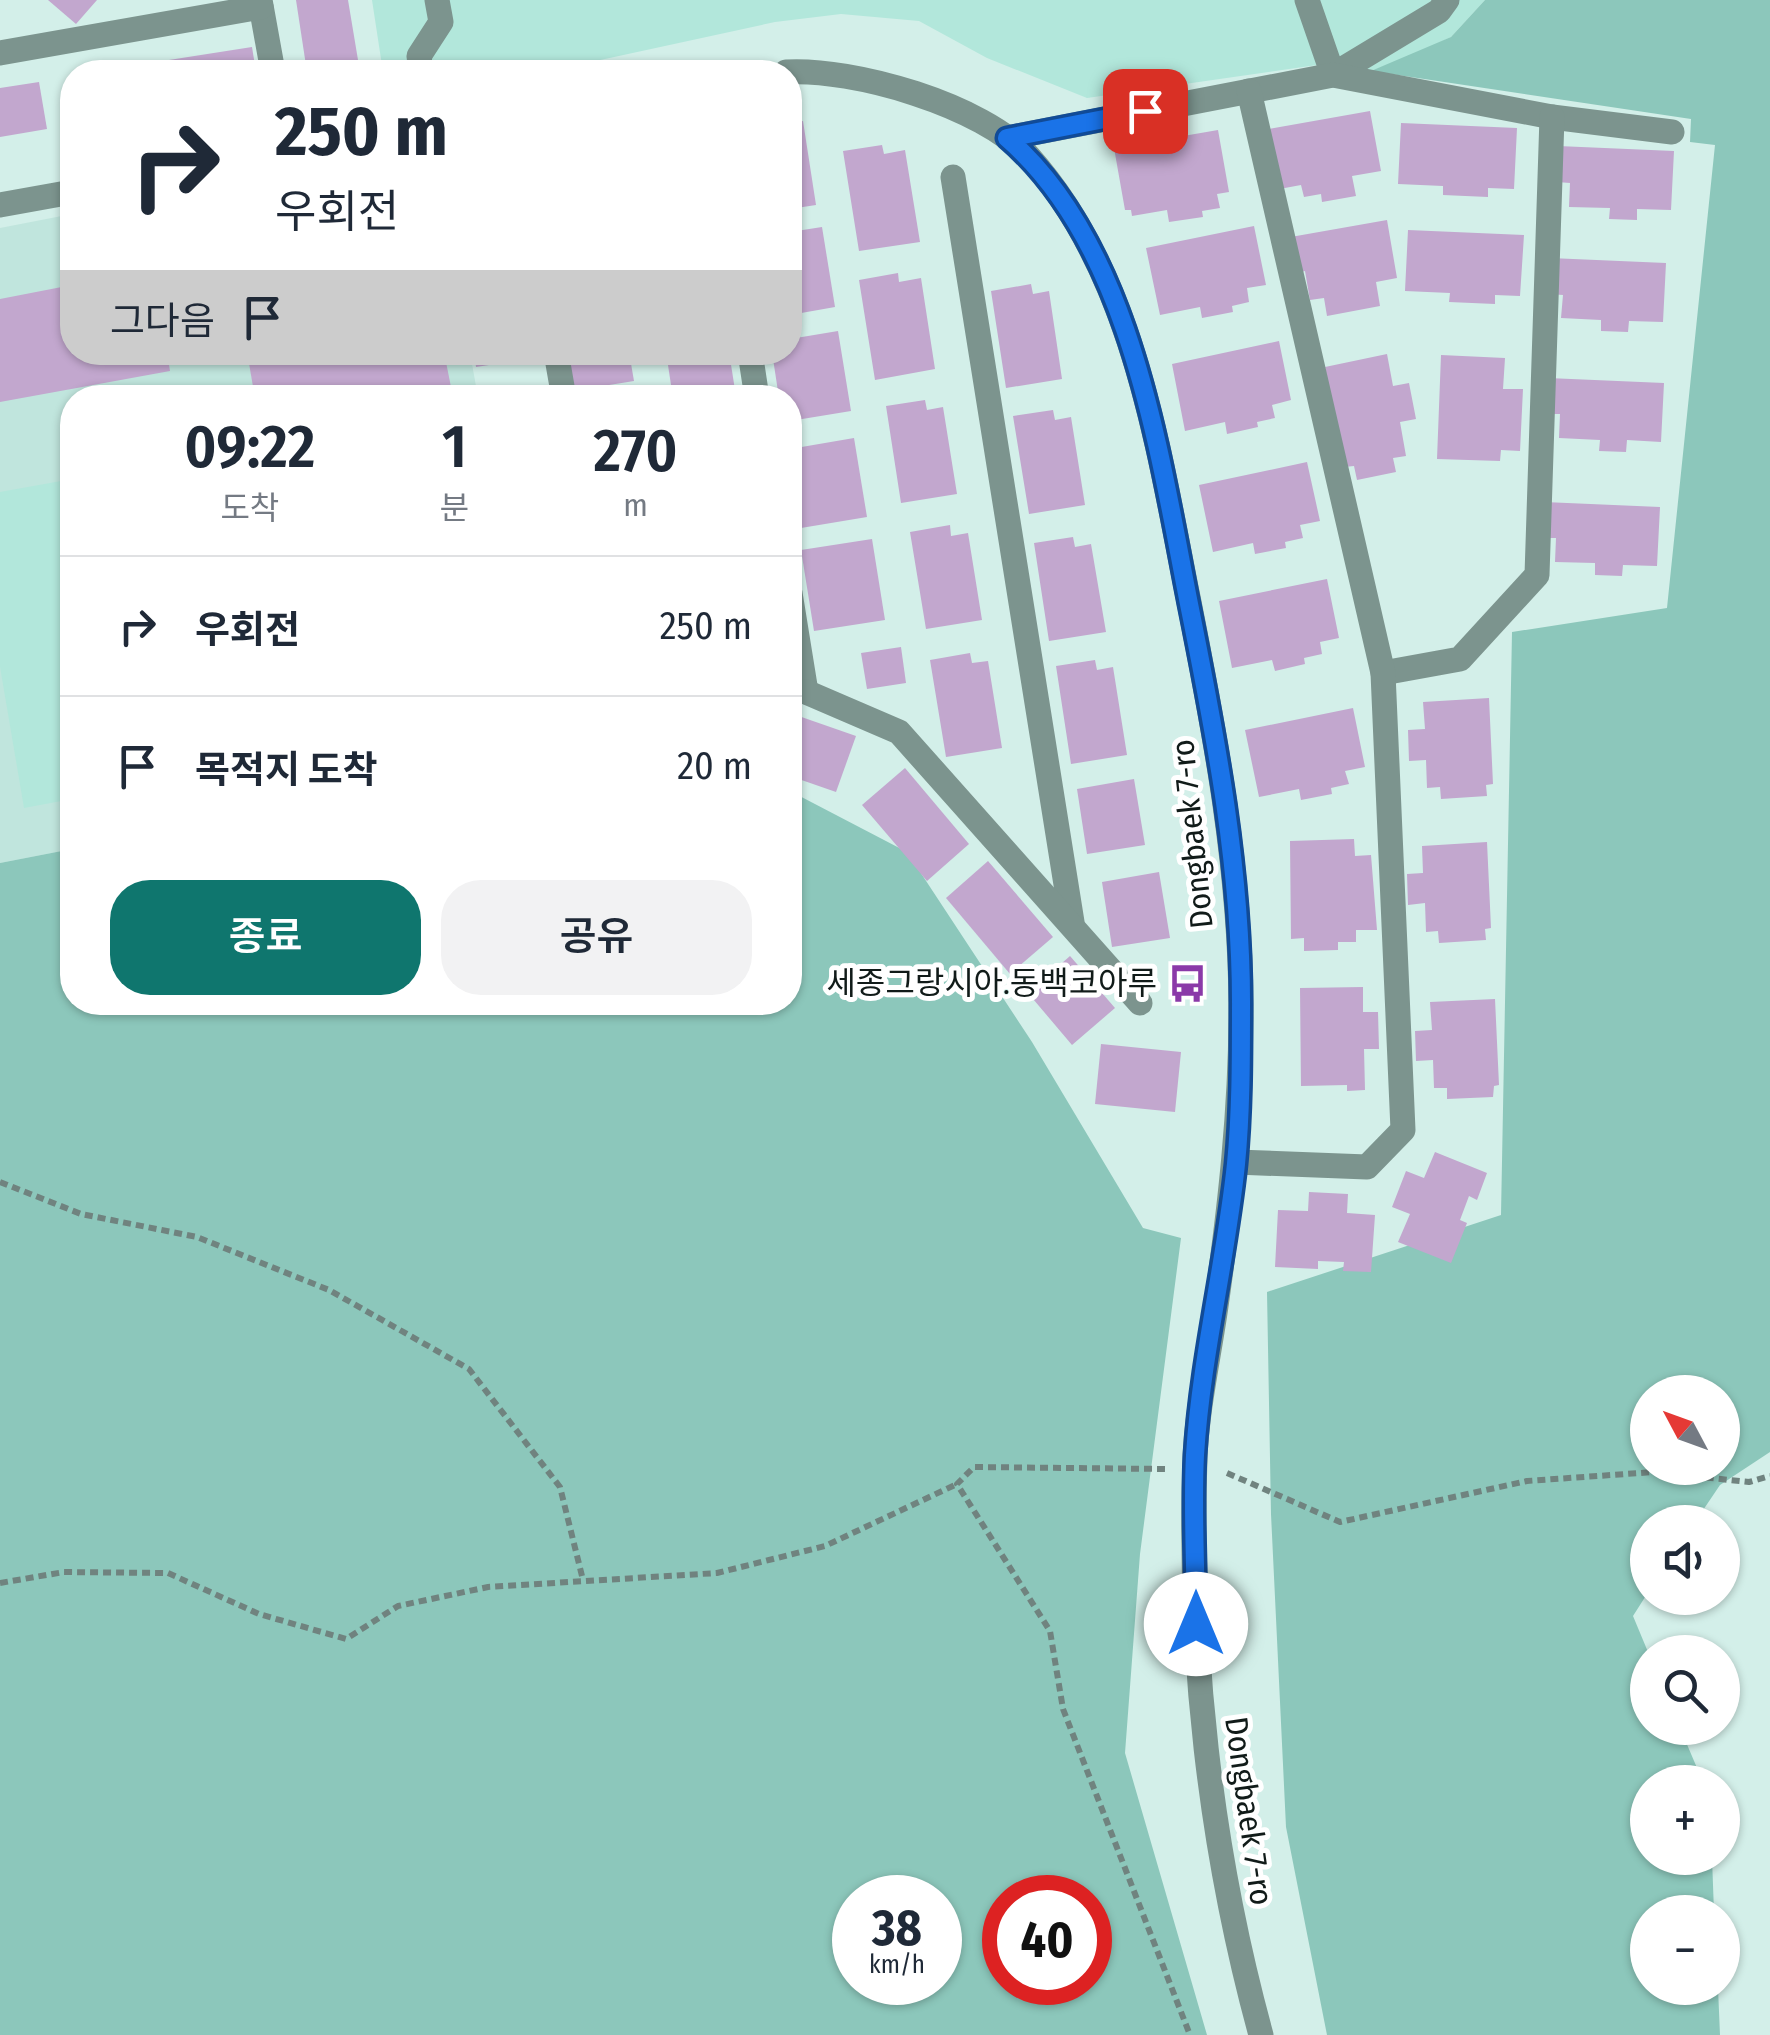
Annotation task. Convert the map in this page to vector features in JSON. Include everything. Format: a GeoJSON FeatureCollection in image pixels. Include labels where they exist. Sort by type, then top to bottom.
{"type":"FeatureCollection","features":[{"type":"Feature","properties":{"kind":"street"},"geometry":{"type":"LineString","coordinates":[[420,60],[441,22],[437,0]]}},
{"type":"Feature","properties":{"kind":"street"},"geometry":{"type":"LineString","coordinates":[[1307,0],[1333,75]]}},
{"type":"Feature","properties":{"kind":"street"},"geometry":{"type":"LineString","coordinates":[[1007,138],[1333,75],[1439,11],[1447,0]]}},
{"type":"Feature","properties":{"kind":"street"},"geometry":{"type":"LineString","coordinates":[[0,53],[260,3],[270,60]]}},
{"type":"Feature","properties":{"kind":"street","name":"Dongbaek 7-ro"},"geometry":{"type":"LineString","coordinates":[[802,71],[821,70],[930,97],[1007,138],[1029,157],[1086,238],[1120,320],[1156,440],[1224,780],[1241,1006],[1236,1162],[1195,1454],[1196,1658],[1233,1934],[1261,2035]]}},
{"type":"Feature","properties":{"kind":"street"},"geometry":{"type":"LineString","coordinates":[[1333,75],[1552,118],[1672,132]]}},
{"type":"Feature","properties":{"kind":"street"},"geometry":{"type":"LineString","coordinates":[[1236,1162],[1368,1167],[1403,1130],[1383,673],[1249,91]]}},
{"type":"Feature","properties":{"kind":"street"},"geometry":{"type":"LineString","coordinates":[[1383,673],[1460,659],[1538,574],[1552,118]]}},
{"type":"Feature","properties":{"kind":"street"},"geometry":{"type":"LineString","coordinates":[[952,177],[1072,922]]}},
{"type":"Feature","properties":{"kind":"street"},"geometry":{"type":"LineString","coordinates":[[0,205],[60,194]]}},
{"type":"Feature","properties":{"kind":"street"},"geometry":{"type":"LineString","coordinates":[[802,691],[899,732],[1072,922],[1140,1004]]}},
{"type":"Feature","properties":{"kind":"path"},"geometry":{"type":"LineString","coordinates":[[0,1182],[81,1214],[197,1237],[329,1290],[468,1369],[560,1486],[583,1580]]}},
{"type":"Feature","properties":{"kind":"path"},"geometry":{"type":"LineString","coordinates":[[0,1583],[64,1572],[168,1573],[259,1614],[346,1639],[398,1606],[488,1587],[717,1573],[825,1546],[957,1484],[974,1467],[1180,1469]]}},
{"type":"Feature","properties":{"kind":"path"},"geometry":{"type":"LineString","coordinates":[[1219,1470],[1340,1522],[1527,1481],[1654,1472],[1750,1482],[1770,1476]]}},
{"type":"Feature","properties":{"kind":"path"},"geometry":{"type":"LineString","coordinates":[[957,1484],[1050,1631],[1064,1710],[1190,2035]]}},
{"type":"Feature","properties":{"kind":"shaded area"},"geometry":{"type":"Polygon","coordinates":[[[372,0],[1485,0],[1451,37],[1371,71],[1338,62],[1087,98],[987,58],[919,21],[841,14],[775,22],[600,60],[381,60],[372,0]]]}},
{"type":"Feature","properties":{"kind":"shaded area"},"geometry":{"type":"Polygon","coordinates":[[[1485,0],[1770,0],[1770,1452],[1740,1472],[1740,1375],[1630,1375],[1630,1485],[1720,1485],[1706,1505],[1630,1505],[1630,1615],[1634,1615],[1641,1635],[1630,1635],[1630,1745],[1687,1745],[1696,1765],[1630,1765],[1630,1875],[1713,1875],[1713,1895],[1630,1895],[1630,2005],[1719,2005],[1720,2035],[1327,2035],[1286,1827],[1271,1514],[1267,1292],[1501,1215],[1512,632],[1667,608],[1715,145],[1690,142],[1691,119],[1371,71],[1451,37],[1485,0]]]}},
{"type":"Feature","properties":{"kind":"shaded area"},"geometry":{"type":"Polygon","coordinates":[[[60,216],[60,365],[472,365],[476,385],[60,385],[60,851],[0,863],[0,228],[60,216]]]}},
{"type":"Feature","properties":{"kind":"shaded area"},"geometry":{"type":"Polygon","coordinates":[[[60,481],[60,801],[24,808],[0,667],[0,492],[60,481]]]}},
{"type":"Feature","properties":{"kind":"shaded area"},"geometry":{"type":"Polygon","coordinates":[[[802,797],[907,852],[1032,1042],[1143,1228],[1181,1238],[1140,1554],[1125,1753],[1207,2035],[0,2035],[0,863],[60,851],[60,1015],[802,1015],[802,797]]]}},
{"type":"Feature","properties":{"kind":"building"},"geometry":{"type":"Polygon","coordinates":[[[48,0],[97,0],[76,24],[48,0]]]}},
{"type":"Feature","properties":{"kind":"building"},"geometry":{"type":"Polygon","coordinates":[[[296,0],[348,0],[358,60],[305,60],[296,0]]]}},
{"type":"Feature","properties":{"kind":"building"},"geometry":{"type":"Polygon","coordinates":[[[252,47],[254,60],[169,60],[252,47]]]}},
{"type":"Feature","properties":{"kind":"building"},"geometry":{"type":"Polygon","coordinates":[[[39,82],[47,129],[0,137],[0,88],[39,82]]]}},
{"type":"Feature","properties":{"kind":"building"},"geometry":{"type":"Polygon","coordinates":[[[1370,111],[1381,171],[1352,176],[1356,196],[1322,202],[1321,194],[1304,197],[1301,185],[1274,190],[1263,130],[1370,111]]]}},
{"type":"Feature","properties":{"kind":"building"},"geometry":{"type":"Polygon","coordinates":[[[802,121],[816,205],[802,207],[802,121]]]}},
{"type":"Feature","properties":{"kind":"building"},"geometry":{"type":"Polygon","coordinates":[[[1401,123],[1517,128],[1514,189],[1488,188],[1488,197],[1443,195],[1443,186],[1398,184],[1401,123]]]}},
{"type":"Feature","properties":{"kind":"building"},"geometry":{"type":"Polygon","coordinates":[[[1218,130],[1229,192],[1217,194],[1220,208],[1202,211],[1203,217],[1169,222],[1167,210],[1132,216],[1131,210],[1125,210],[1114,148],[1218,130]]]}},
{"type":"Feature","properties":{"kind":"building"},"geometry":{"type":"Polygon","coordinates":[[[882,145],[884,154],[905,150],[920,242],[859,251],[843,151],[882,145]]]}},
{"type":"Feature","properties":{"kind":"building"},"geometry":{"type":"Polygon","coordinates":[[[1558,146],[1674,151],[1671,210],[1637,209],[1637,220],[1609,219],[1610,208],[1569,207],[1570,183],[1557,182],[1558,146]]]}},
{"type":"Feature","properties":{"kind":"building"},"geometry":{"type":"Polygon","coordinates":[[[1387,220],[1397,278],[1376,282],[1380,306],[1327,316],[1324,298],[1310,300],[1305,271],[1292,274],[1285,238],[1387,220]]]}},
{"type":"Feature","properties":{"kind":"building"},"geometry":{"type":"Polygon","coordinates":[[[1254,226],[1266,285],[1247,288],[1249,302],[1232,306],[1233,312],[1202,318],[1200,307],[1160,315],[1146,248],[1254,226]]]}},
{"type":"Feature","properties":{"kind":"building"},"geometry":{"type":"Polygon","coordinates":[[[822,227],[835,307],[802,313],[802,230],[822,227]]]}},
{"type":"Feature","properties":{"kind":"building"},"geometry":{"type":"Polygon","coordinates":[[[1408,230],[1524,235],[1520,296],[1495,295],[1495,304],[1449,302],[1450,293],[1405,291],[1408,230]]]}},
{"type":"Feature","properties":{"kind":"building"},"geometry":{"type":"Polygon","coordinates":[[[1550,258],[1666,263],[1663,322],[1629,321],[1628,332],[1601,331],[1601,320],[1561,318],[1563,295],[1549,294],[1550,258]]]}},
{"type":"Feature","properties":{"kind":"building"},"geometry":{"type":"Polygon","coordinates":[[[898,273],[899,282],[921,278],[935,369],[875,380],[859,280],[898,273]]]}},
{"type":"Feature","properties":{"kind":"building"},"geometry":{"type":"Polygon","coordinates":[[[1031,284],[1033,294],[1049,291],[1062,379],[1006,388],[991,291],[1031,284]]]}},
{"type":"Feature","properties":{"kind":"building"},"geometry":{"type":"Polygon","coordinates":[[[60,287],[60,365],[169,365],[170,371],[93,385],[60,385],[60,391],[0,402],[0,299],[60,287]]]}},
{"type":"Feature","properties":{"kind":"building"},"geometry":{"type":"Polygon","coordinates":[[[838,331],[851,411],[802,419],[802,385],[777,385],[774,365],[802,365],[802,337],[838,331]]]}},
{"type":"Feature","properties":{"kind":"building"},"geometry":{"type":"Polygon","coordinates":[[[1279,341],[1291,400],[1272,405],[1275,418],[1257,422],[1258,427],[1227,434],[1225,422],[1185,431],[1172,364],[1279,341]]]}},
{"type":"Feature","properties":{"kind":"building"},"geometry":{"type":"Polygon","coordinates":[[[1387,354],[1393,386],[1409,383],[1416,419],[1400,422],[1406,456],[1393,458],[1396,472],[1357,480],[1354,466],[1344,467],[1325,367],[1387,354]]]}},
{"type":"Feature","properties":{"kind":"building"},"geometry":{"type":"Polygon","coordinates":[[[1441,355],[1505,358],[1503,389],[1523,389],[1520,451],[1501,450],[1500,461],[1437,459],[1441,355]]]}},
{"type":"Feature","properties":{"kind":"building"},"geometry":{"type":"Polygon","coordinates":[[[249,365],[447,365],[451,385],[253,385],[249,365]]]}},
{"type":"Feature","properties":{"kind":"building"},"geometry":{"type":"Polygon","coordinates":[[[568,365],[631,365],[634,381],[571,385],[568,365]]]}},
{"type":"Feature","properties":{"kind":"building"},"geometry":{"type":"Polygon","coordinates":[[[668,365],[731,365],[734,385],[671,385],[668,365]]]}},
{"type":"Feature","properties":{"kind":"building"},"geometry":{"type":"Polygon","coordinates":[[[1548,378],[1664,383],[1661,442],[1627,440],[1626,452],[1599,451],[1600,440],[1559,438],[1560,414],[1547,414],[1548,378]]]}},
{"type":"Feature","properties":{"kind":"building"},"geometry":{"type":"Polygon","coordinates":[[[925,400],[927,410],[943,407],[957,494],[901,503],[886,406],[925,400]]]}},
{"type":"Feature","properties":{"kind":"building"},"geometry":{"type":"Polygon","coordinates":[[[1053,410],[1055,420],[1071,417],[1085,505],[1029,514],[1013,416],[1053,410]]]}},
{"type":"Feature","properties":{"kind":"building"},"geometry":{"type":"Polygon","coordinates":[[[854,438],[867,517],[802,528],[802,447],[854,438]]]}},
{"type":"Feature","properties":{"kind":"building"},"geometry":{"type":"Polygon","coordinates":[[[1307,462],[1320,521],[1300,525],[1303,538],[1285,542],[1286,548],[1255,554],[1253,543],[1213,552],[1199,485],[1307,462]]]}},
{"type":"Feature","properties":{"kind":"building"},"geometry":{"type":"Polygon","coordinates":[[[1544,502],[1660,507],[1657,566],[1623,565],[1622,576],[1595,575],[1595,563],[1555,562],[1556,538],[1542,538],[1544,502]]]}},
{"type":"Feature","properties":{"kind":"building"},"geometry":{"type":"Polygon","coordinates":[[[950,525],[951,536],[968,533],[982,620],[926,629],[910,532],[950,525]]]}},
{"type":"Feature","properties":{"kind":"building"},"geometry":{"type":"Polygon","coordinates":[[[1073,537],[1075,547],[1091,544],[1106,632],[1049,641],[1034,543],[1073,537]]]}},
{"type":"Feature","properties":{"kind":"building"},"geometry":{"type":"Polygon","coordinates":[[[872,539],[885,620],[814,631],[802,550],[872,539]]]}},
{"type":"Feature","properties":{"kind":"building"},"geometry":{"type":"Polygon","coordinates":[[[1327,579],[1339,638],[1320,642],[1322,654],[1304,658],[1305,664],[1275,671],[1272,660],[1232,668],[1219,601],[1327,579]]]}},
{"type":"Feature","properties":{"kind":"building"},"geometry":{"type":"Polygon","coordinates":[[[901,647],[906,683],[867,689],[861,653],[901,647]]]}},
{"type":"Feature","properties":{"kind":"building"},"geometry":{"type":"Polygon","coordinates":[[[970,653],[972,663],[988,661],[1002,748],[946,757],[930,660],[970,653]]]}},
{"type":"Feature","properties":{"kind":"building"},"geometry":{"type":"Polygon","coordinates":[[[1095,660],[1097,670],[1113,667],[1127,755],[1071,764],[1056,666],[1095,660]]]}},
{"type":"Feature","properties":{"kind":"building"},"geometry":{"type":"Polygon","coordinates":[[[1489,698],[1493,784],[1486,785],[1487,796],[1441,799],[1440,787],[1427,788],[1426,760],[1409,761],[1408,730],[1425,729],[1423,702],[1489,698]]]}},
{"type":"Feature","properties":{"kind":"building"},"geometry":{"type":"Polygon","coordinates":[[[1353,708],[1365,767],[1345,771],[1349,784],[1331,788],[1332,794],[1301,800],[1299,789],[1259,797],[1245,730],[1353,708]]]}},
{"type":"Feature","properties":{"kind":"building"},"geometry":{"type":"Polygon","coordinates":[[[802,717],[856,736],[836,792],[802,780],[802,717]]]}},
{"type":"Feature","properties":{"kind":"building"},"geometry":{"type":"Polygon","coordinates":[[[905,768],[969,844],[927,881],[862,805],[905,768]]]}},
{"type":"Feature","properties":{"kind":"building"},"geometry":{"type":"Polygon","coordinates":[[[1134,779],[1145,845],[1087,854],[1077,789],[1134,779]]]}},
{"type":"Feature","properties":{"kind":"building"},"geometry":{"type":"Polygon","coordinates":[[[1354,839],[1355,856],[1371,855],[1377,930],[1356,930],[1356,942],[1338,942],[1338,950],[1304,951],[1304,938],[1291,939],[1290,841],[1354,839]]]}},
{"type":"Feature","properties":{"kind":"building"},"geometry":{"type":"Polygon","coordinates":[[[1487,842],[1491,928],[1485,929],[1486,940],[1439,943],[1438,931],[1426,932],[1425,903],[1408,905],[1407,874],[1423,873],[1422,846],[1487,842]]]}},
{"type":"Feature","properties":{"kind":"building"},"geometry":{"type":"Polygon","coordinates":[[[988,861],[1053,937],[1010,974],[946,898],[988,861]]]}},
{"type":"Feature","properties":{"kind":"building"},"geometry":{"type":"Polygon","coordinates":[[[1159,872],[1170,938],[1112,947],[1102,882],[1159,872]]]}},
{"type":"Feature","properties":{"kind":"building"},"geometry":{"type":"Polygon","coordinates":[[[1070,956],[1115,1008],[1072,1045],[1028,993],[1070,956]]]}},
{"type":"Feature","properties":{"kind":"building"},"geometry":{"type":"Polygon","coordinates":[[[1363,987],[1363,1012],[1378,1012],[1379,1049],[1364,1049],[1365,1090],[1347,1091],[1347,1085],[1301,1086],[1300,988],[1363,987]]]}},
{"type":"Feature","properties":{"kind":"building"},"geometry":{"type":"Polygon","coordinates":[[[1495,999],[1499,1085],[1494,1086],[1493,1097],[1447,1099],[1447,1088],[1434,1088],[1433,1060],[1416,1061],[1415,1031],[1432,1030],[1430,1002],[1495,999]]]}},
{"type":"Feature","properties":{"kind":"building"},"geometry":{"type":"Polygon","coordinates":[[[1101,1044],[1181,1052],[1175,1112],[1095,1104],[1101,1044]]]}},
{"type":"Feature","properties":{"kind":"building"},"geometry":{"type":"Polygon","coordinates":[[[1435,1152],[1487,1173],[1477,1200],[1469,1196],[1460,1220],[1467,1223],[1451,1263],[1398,1242],[1410,1214],[1392,1207],[1406,1171],[1424,1178],[1435,1152]]]}},
{"type":"Feature","properties":{"kind":"building"},"geometry":{"type":"Polygon","coordinates":[[[1309,1192],[1348,1194],[1347,1213],[1375,1215],[1371,1272],[1343,1271],[1344,1262],[1318,1261],[1318,1269],[1275,1267],[1278,1210],[1308,1211],[1309,1192]]]}},
{"type":"Feature","properties":{"kind":"place","name":"세종그랑시아.동백코아루"},"geometry":{"type":"Point","coordinates":[1187,983]}},
{"type":"Feature","properties":{"kind":"route"},"geometry":{"type":"LineString","coordinates":[[1145,111],[1007,138],[1029,157],[1086,238],[1120,320],[1156,440],[1224,780],[1241,1006],[1239,1084],[1236,1162],[1195,1454],[1196,1624]]}}]}
